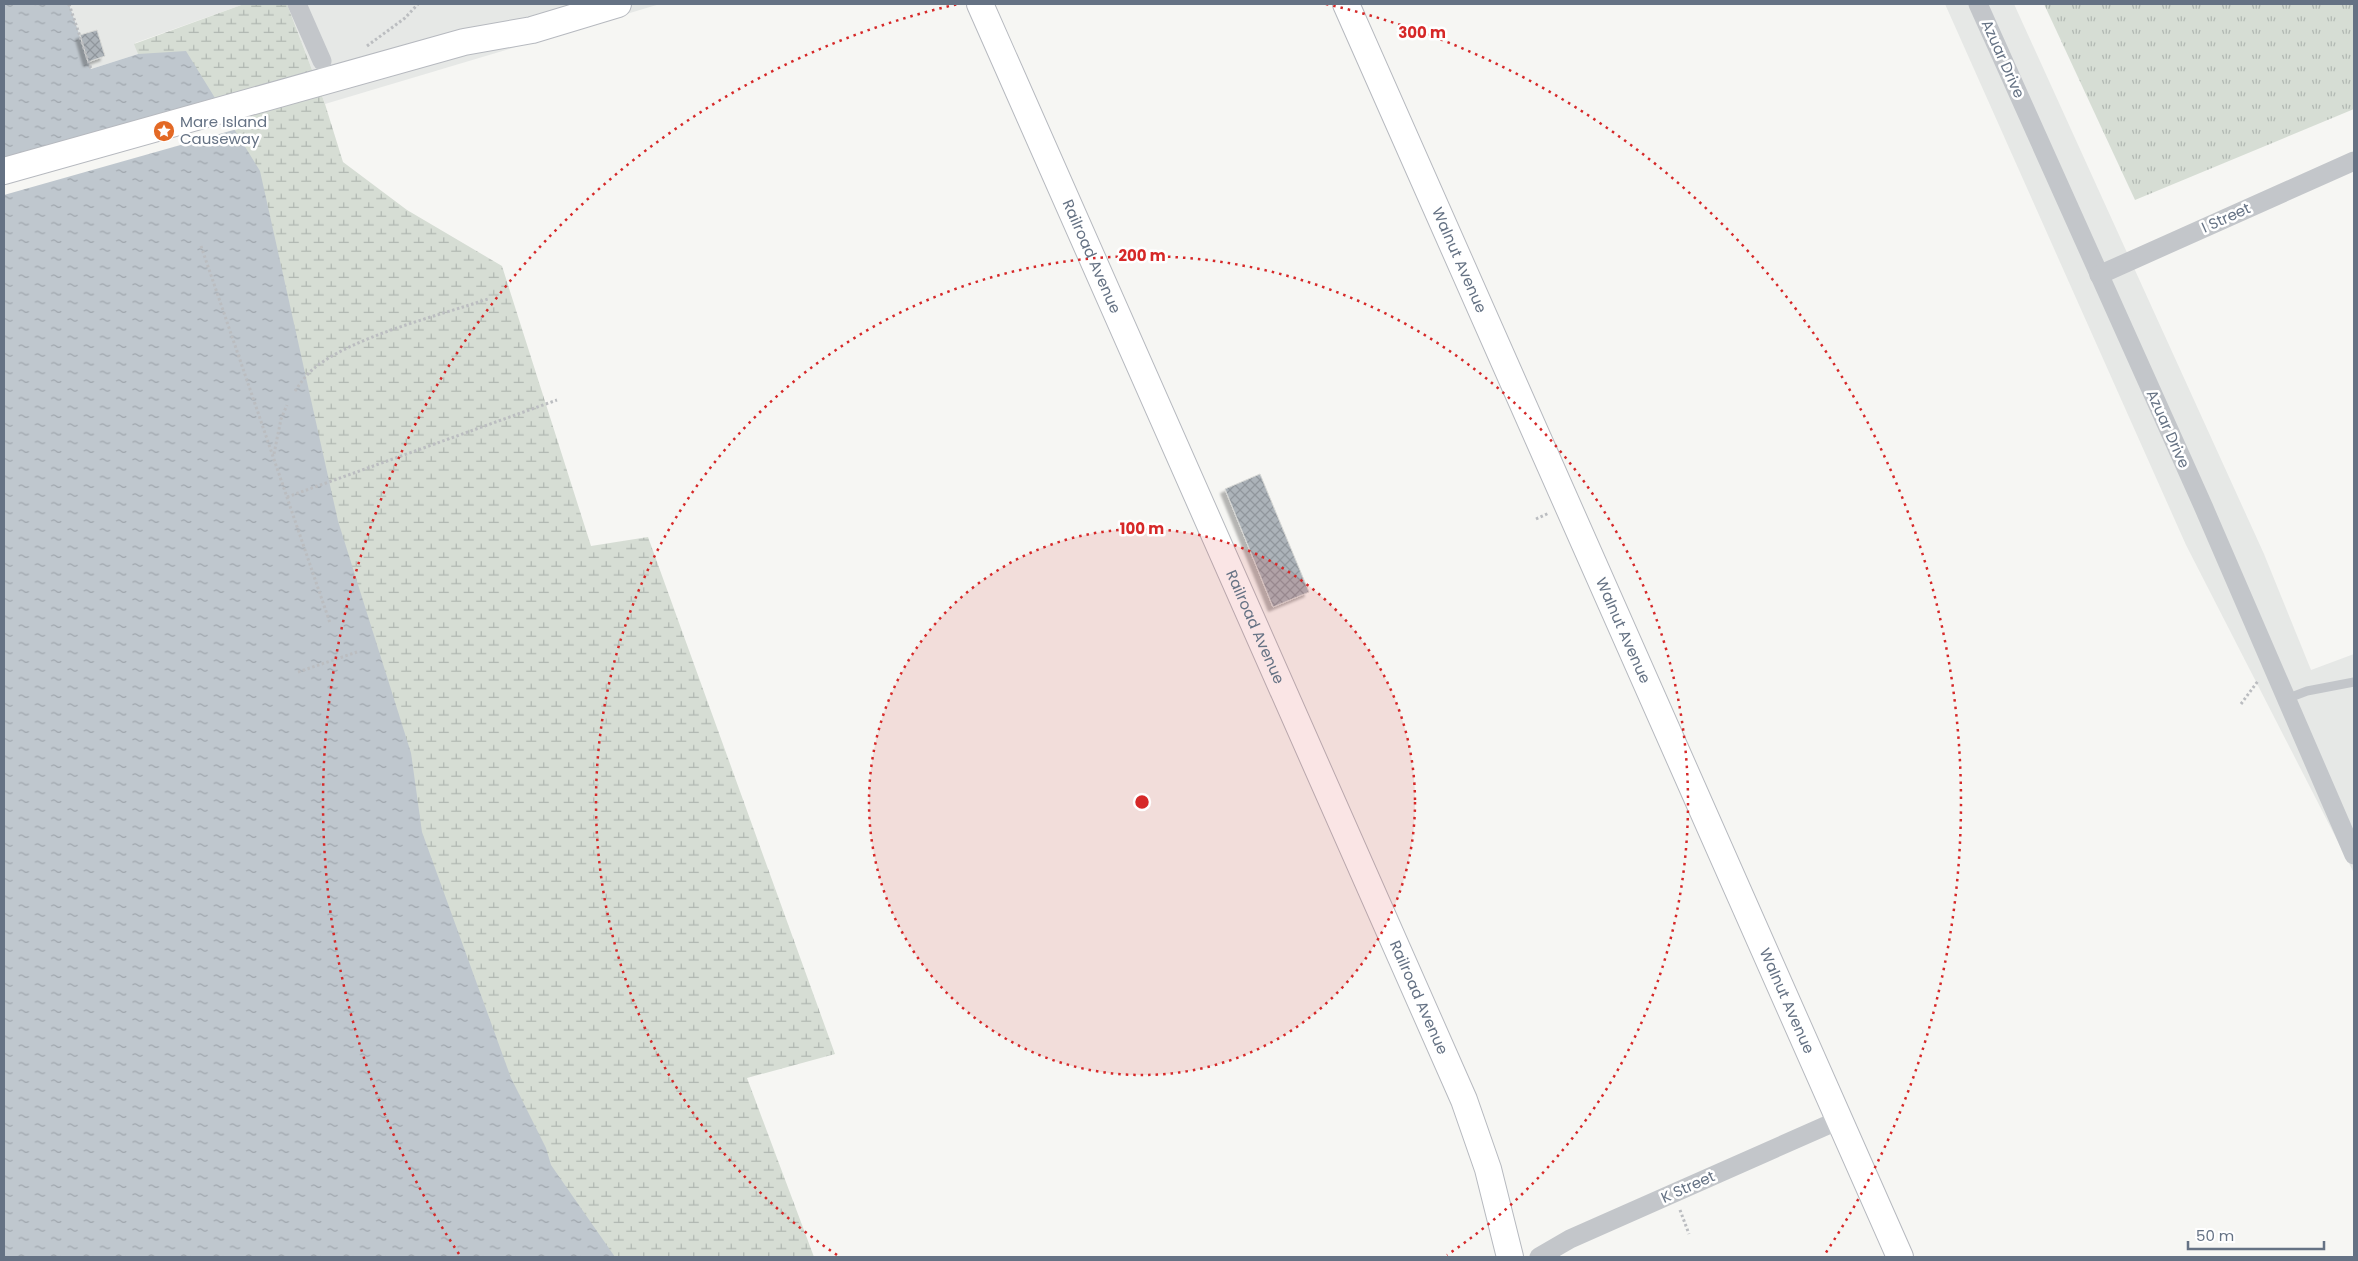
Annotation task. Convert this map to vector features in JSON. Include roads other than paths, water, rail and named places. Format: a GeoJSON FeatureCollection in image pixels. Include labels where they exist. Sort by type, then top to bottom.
{"type":"FeatureCollection","features":[{"type":"Feature","properties":{"kind":"main road"},"geometry":{"type":"LineString","coordinates":[[4,189],[618,4]]}},
{"type":"Feature","properties":{"kind":"main road","name":"Railroad Avenue"},"geometry":{"type":"LineString","coordinates":[[980,4],[1464,1100],[1488,1169],[1510,1257]]}},
{"type":"Feature","properties":{"kind":"main road","name":"Walnut Avenue"},"geometry":{"type":"LineString","coordinates":[[1346,4],[1848,1115],[1900,1257]]}},
{"type":"Feature","properties":{"kind":"main road"},"geometry":{"type":"LineString","coordinates":[[4,171],[466,50]]}},
{"type":"Feature","properties":{"kind":"street"},"geometry":{"type":"LineString","coordinates":[[297,4],[322,61]]}},
{"type":"Feature","properties":{"kind":"street","name":"Azuar Drive"},"geometry":{"type":"LineString","coordinates":[[1978,4],[2204,508],[2354,855]]}},
{"type":"Feature","properties":{"kind":"street","name":"I Street"},"geometry":{"type":"LineString","coordinates":[[2098,275],[2354,161]]}},
{"type":"Feature","properties":{"kind":"street","name":"K Street"},"geometry":{"type":"LineString","coordinates":[[1539,1257],[1570,1240],[1848,1115]]}},
{"type":"Feature","properties":{"kind":"lane"},"geometry":{"type":"LineString","coordinates":[[2286,699],[2307,691],[2354,682]]}},
{"type":"Feature","properties":{"kind":"water"},"geometry":{"type":"Polygon","coordinates":[[[4,4],[69,4],[91,69],[138,54],[186,51],[260,171],[338,521],[411,753],[422,832],[511,1078],[546,1148],[551,1165],[615,1257],[4,1257],[4,4]]]}},
{"type":"Feature","properties":{"kind":"place","name":"Mare Island Causeway"},"geometry":{"type":"Point","coordinates":[164,131]}}]}
